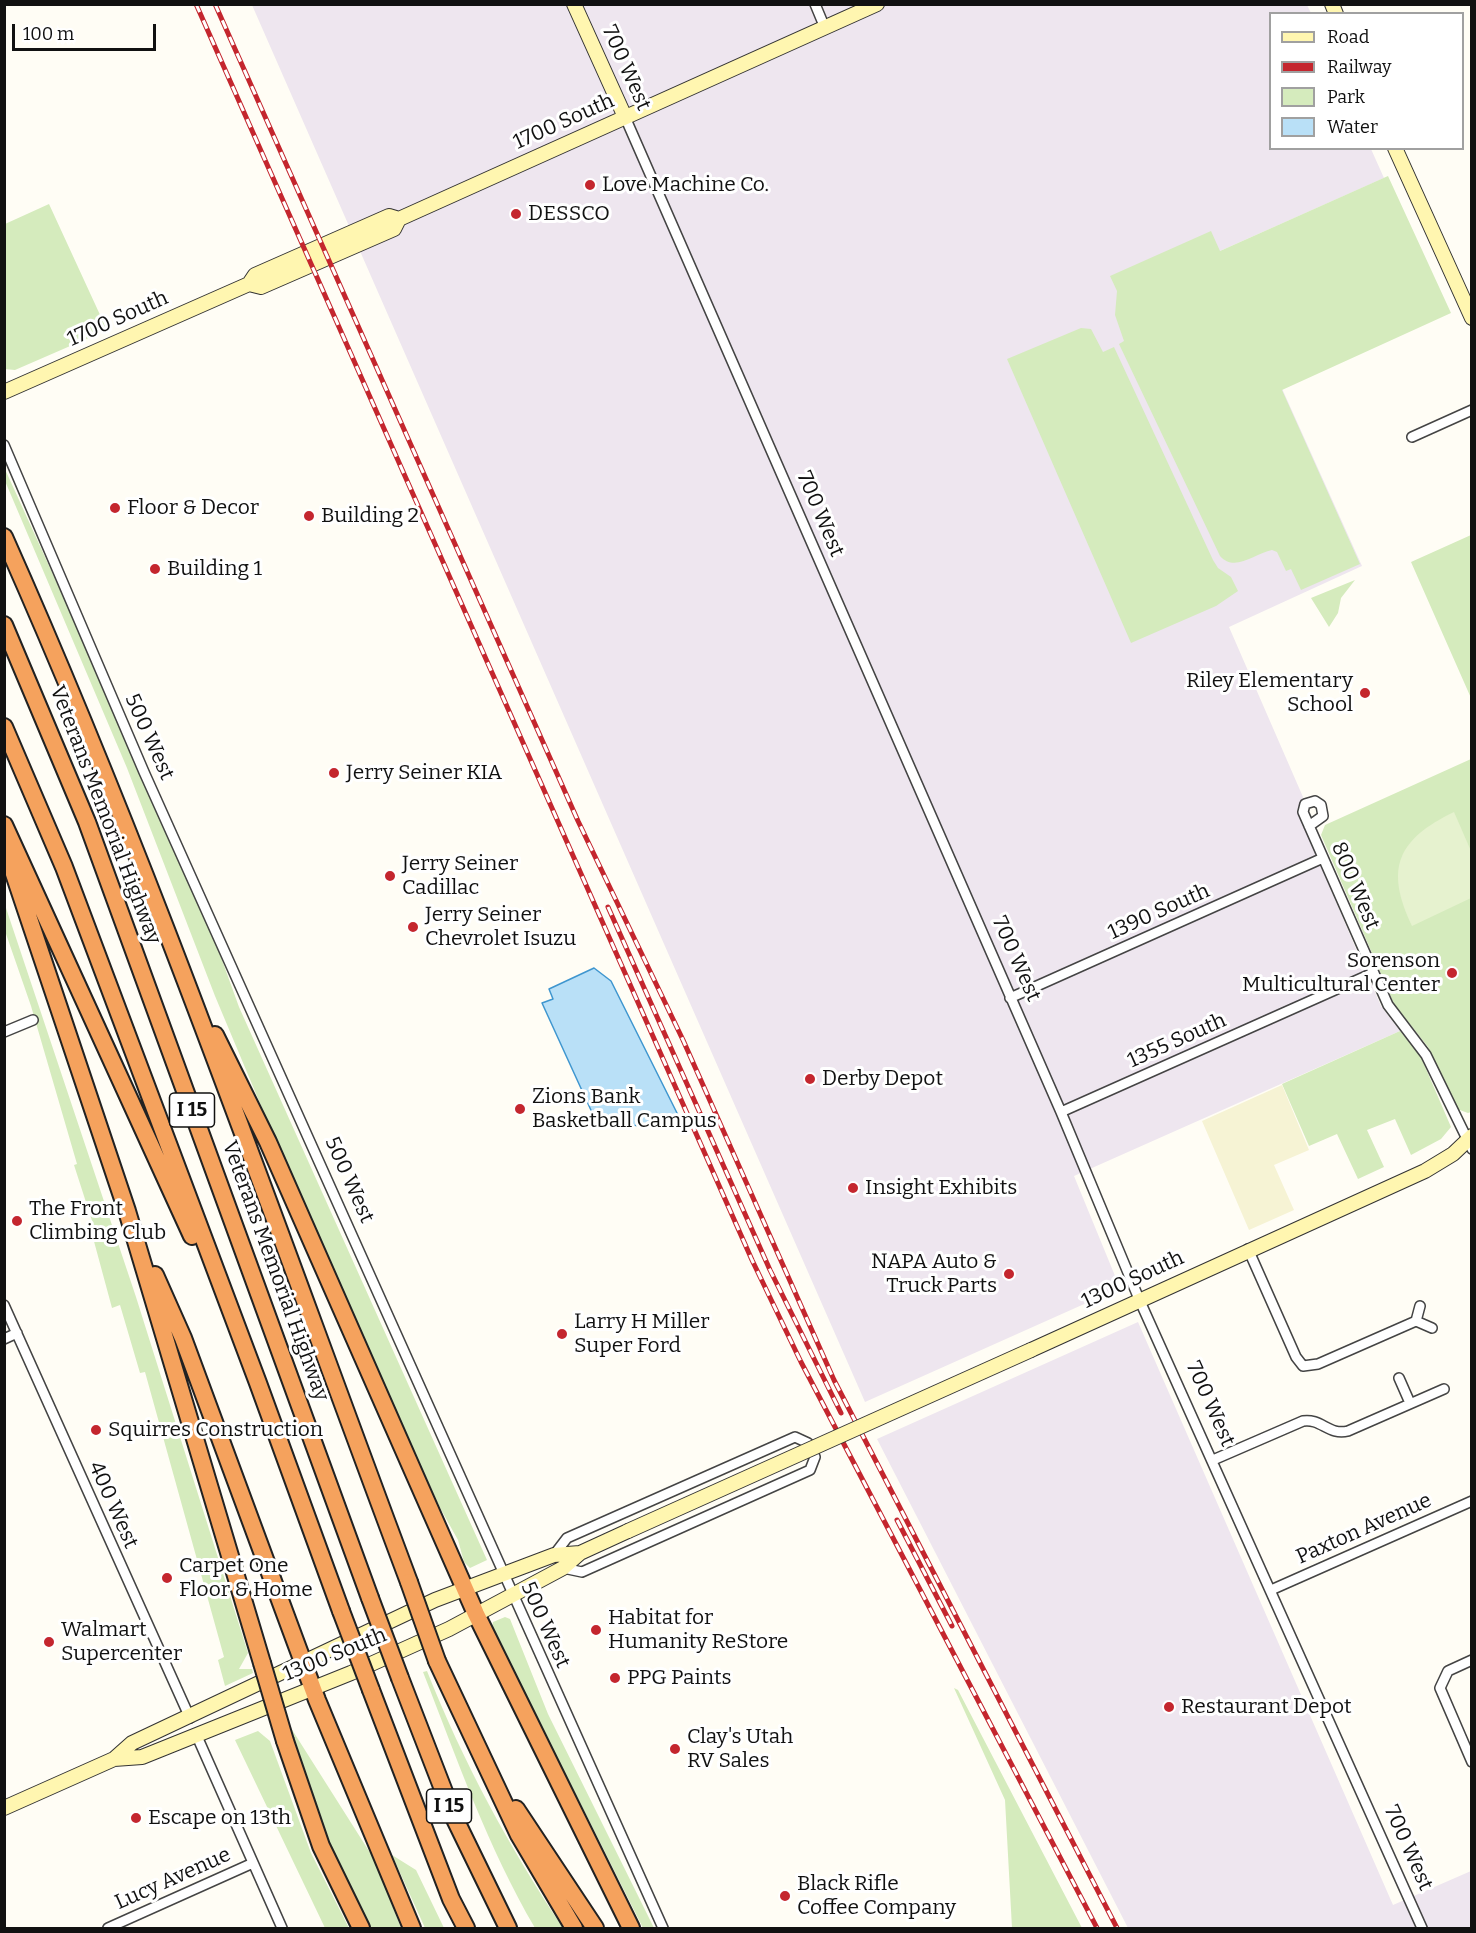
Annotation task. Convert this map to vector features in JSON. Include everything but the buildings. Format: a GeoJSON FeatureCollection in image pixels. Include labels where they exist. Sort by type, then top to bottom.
{"type":"FeatureCollection","features":[{"type":"Feature","properties":{"kind":"highway"},"geometry":{"type":"LineString","coordinates":[[4,537],[42,620],[176,957],[437,1661],[519,1835],[574,1929]]}},
{"type":"Feature","properties":{"kind":"highway","name":"Veterans Memorial Highway"},"geometry":{"type":"LineString","coordinates":[[4,625],[87,822],[400,1678],[453,1815],[508,1929]]}},
{"type":"Feature","properties":{"kind":"highway","name":"I 15"},"geometry":{"type":"LineString","coordinates":[[4,727],[64,867],[258,1383],[340,1611],[451,1899],[466,1929]]}},
{"type":"Feature","properties":{"kind":"highway"},"geometry":{"type":"LineString","coordinates":[[4,825],[258,1383]]}},
{"type":"Feature","properties":{"kind":"highway"},"geometry":{"type":"LineString","coordinates":[[4,844],[127,1211],[285,1741],[321,1846],[362,1929]]}},
{"type":"Feature","properties":{"kind":"highway"},"geometry":{"type":"LineString","coordinates":[[176,957],[268,1142],[476,1614],[631,1929]]}},
{"type":"Feature","properties":{"kind":"highway"},"geometry":{"type":"LineString","coordinates":[[127,1211],[183,1338],[303,1662],[412,1929]]}},
{"type":"Feature","properties":{"kind":"highway"},"geometry":{"type":"LineString","coordinates":[[472,1736],[492,1764],[552,1864],[596,1929]]}},
{"type":"Feature","properties":{"kind":"main road","name":"700 West"},"geometry":{"type":"LineString","coordinates":[[574,4],[625,117]]}},
{"type":"Feature","properties":{"kind":"main road","name":"1700 South"},"geometry":{"type":"LineString","coordinates":[[4,392],[249,284],[255,275],[389,216],[399,219],[878,4]]}},
{"type":"Feature","properties":{"kind":"main road"},"geometry":{"type":"LineString","coordinates":[[1396,150],[1467,297],[1472,318]]}},
{"type":"Feature","properties":{"kind":"main road","name":"1300 South"},"geometry":{"type":"LineString","coordinates":[[4,1808],[114,1760],[142,1757],[351,1673],[476,1614],[563,1568],[580,1553],[1031,1350],[1248,1249],[1425,1171],[1470,1142]]}},
{"type":"Feature","properties":{"kind":"main road","name":"1300 South"},"geometry":{"type":"LineString","coordinates":[[114,1760],[132,1743],[190,1718],[303,1662],[465,1588],[554,1555],[580,1553]]}},
{"type":"Feature","properties":{"kind":"main road"},"geometry":{"type":"LineString","coordinates":[[129,1759],[135,1750],[174,1733],[190,1718]]}},
{"type":"Feature","properties":{"kind":"street"},"geometry":{"type":"LineString","coordinates":[[815,4],[825,28]]}},
{"type":"Feature","properties":{"kind":"street","name":"700 West"},"geometry":{"type":"LineString","coordinates":[[625,117],[1061,1112],[1139,1299],[1422,1929]]}},
{"type":"Feature","properties":{"kind":"street"},"geometry":{"type":"LineString","coordinates":[[1412,437],[1472,410]]}},
{"type":"Feature","properties":{"kind":"street","name":"500 West"},"geometry":{"type":"LineString","coordinates":[[4,445],[144,772],[297,1108],[502,1574],[663,1929]]}},
{"type":"Feature","properties":{"kind":"street","name":"800 West"},"geometry":{"type":"LineString","coordinates":[[1309,826],[1393,1014],[1426,1054],[1470,1142]]}},
{"type":"Feature","properties":{"kind":"street","name":"1390 South"},"geometry":{"type":"LineString","coordinates":[[1010,998],[1323,858]]}},
{"type":"Feature","properties":{"kind":"street","name":"1355 South"},"geometry":{"type":"LineString","coordinates":[[1061,1112],[1373,973]]}},
{"type":"Feature","properties":{"kind":"street"},"geometry":{"type":"LineString","coordinates":[[4,1032],[33,1020]]}},
{"type":"Feature","properties":{"kind":"street"},"geometry":{"type":"LineString","coordinates":[[1248,1249],[1296,1357],[1303,1366],[1318,1364],[1416,1321],[1432,1328]]}},
{"type":"Feature","properties":{"kind":"street","name":"400 West"},"geometry":{"type":"LineString","coordinates":[[4,1305],[190,1718]]}},
{"type":"Feature","properties":{"kind":"street"},"geometry":{"type":"LineString","coordinates":[[1416,1321],[1420,1306]]}},
{"type":"Feature","properties":{"kind":"street"},"geometry":{"type":"LineString","coordinates":[[4,1339],[17,1333]]}},
{"type":"Feature","properties":{"kind":"street"},"geometry":{"type":"LineString","coordinates":[[1399,1378],[1410,1404]]}},
{"type":"Feature","properties":{"kind":"street"},"geometry":{"type":"LineString","coordinates":[[1213,1460],[1303,1420],[1314,1420],[1329,1431],[1343,1433],[1444,1389]]}},
{"type":"Feature","properties":{"kind":"street","name":"1300 South"},"geometry":{"type":"LineString","coordinates":[[554,1555],[567,1538],[795,1437],[808,1443],[815,1457],[810,1470],[582,1572],[563,1568]]}},
{"type":"Feature","properties":{"kind":"street","name":"Paxton Avenue"},"geometry":{"type":"LineString","coordinates":[[1271,1590],[1472,1501]]}},
{"type":"Feature","properties":{"kind":"street"},"geometry":{"type":"LineString","coordinates":[[1472,1660],[1448,1671],[1440,1688],[1472,1762]]}},
{"type":"Feature","properties":{"kind":"street"},"geometry":{"type":"LineString","coordinates":[[196,1734],[282,1929]]}},
{"type":"Feature","properties":{"kind":"street","name":"Lucy Avenue"},"geometry":{"type":"LineString","coordinates":[[108,1929],[253,1863]]}},
{"type":"Feature","properties":{"kind":"shaded area"},"geometry":{"type":"Polygon","coordinates":[[[252,5],[1307,5],[1310,12],[1269,12],[1269,150],[1371,150],[1384,178],[1220,251],[1362,566],[1229,627],[1303,797],[1297,810],[1381,1006],[1400,1031],[1074,1176],[1120,1288],[865,1402],[252,5]]]}},
{"type":"Feature","properties":{"kind":"shaded area"},"geometry":{"type":"Polygon","coordinates":[[[1282,1085],[1309,1150],[1274,1165],[1294,1210],[1249,1230],[1202,1121],[1282,1085]]]}},
{"type":"Feature","properties":{"kind":"shaded area"},"geometry":{"type":"Polygon","coordinates":[[[1138,1322],[1393,1905],[1471,1871],[1471,1928],[1128,1928],[877,1439],[1138,1322]]]}},
{"type":"Feature","properties":{"kind":"green space"},"geometry":{"type":"Polygon","coordinates":[[[1388,176],[1451,313],[1282,390],[1360,564],[1301,590],[1291,569],[1286,571],[1277,552],[1272,550],[1232,563],[1220,556],[1119,344],[1124,341],[1115,315],[1117,291],[1110,276],[1211,231],[1220,251],[1388,176]]]}},
{"type":"Feature","properties":{"kind":"green space"},"geometry":{"type":"Polygon","coordinates":[[[49,204],[107,330],[15,370],[4,369],[5,224],[49,204]]]}},
{"type":"Feature","properties":{"kind":"green space"},"geometry":{"type":"Polygon","coordinates":[[[1081,328],[1091,329],[1103,352],[1114,347],[1213,560],[1218,568],[1231,577],[1238,591],[1216,606],[1131,643],[1007,359],[1081,328]]]}},
{"type":"Feature","properties":{"kind":"green space"},"geometry":{"type":"Polygon","coordinates":[[[4,467],[164,818],[209,924],[239,1007],[487,1560],[470,1568],[464,1562],[458,1540],[439,1506],[275,1139],[215,996],[127,768],[5,481],[4,467]]]}},
{"type":"Feature","properties":{"kind":"green space"},"geometry":{"type":"Polygon","coordinates":[[[1472,535],[1471,698],[1411,562],[1472,535]]]}},
{"type":"Feature","properties":{"kind":"green space"},"geometry":{"type":"Polygon","coordinates":[[[1355,580],[1341,598],[1338,613],[1329,627],[1311,598],[1355,580]]]}},
{"type":"Feature","properties":{"kind":"green space"},"geometry":{"type":"Polygon","coordinates":[[[1471,759],[1471,1112],[1468,1113],[1457,1109],[1428,1047],[1394,1004],[1321,835],[1325,825],[1471,759]]]}},
{"type":"Feature","properties":{"kind":"green space"},"geometry":{"type":"Polygon","coordinates":[[[1454,812],[1471,851],[1471,898],[1412,926],[1403,906],[1399,888],[1398,872],[1402,857],[1420,833],[1454,812]]]}},
{"type":"Feature","properties":{"kind":"green space"},"geometry":{"type":"Polygon","coordinates":[[[4,902],[136,1297],[248,1653],[239,1669],[252,1669],[253,1673],[225,1686],[218,1660],[224,1657],[145,1372],[140,1373],[120,1305],[112,1308],[92,1234],[94,1227],[74,1165],[77,1164],[31,1006],[5,931],[4,902]]]}},
{"type":"Feature","properties":{"kind":"green space"},"geometry":{"type":"Polygon","coordinates":[[[1400,1031],[1420,1055],[1451,1127],[1441,1139],[1411,1155],[1395,1119],[1367,1130],[1384,1167],[1358,1179],[1337,1134],[1309,1146],[1282,1084],[1400,1031]]]}},
{"type":"Feature","properties":{"kind":"green space"},"geometry":{"type":"Polygon","coordinates":[[[505,1617],[510,1619],[548,1714],[654,1928],[643,1928],[492,1627],[493,1622],[505,1617]]]}},
{"type":"Feature","properties":{"kind":"green space"},"geometry":{"type":"Polygon","coordinates":[[[427,1671],[488,1803],[563,1928],[535,1928],[518,1898],[461,1770],[423,1672],[427,1671]]]}},
{"type":"Feature","properties":{"kind":"green space"},"geometry":{"type":"Polygon","coordinates":[[[954,1688],[958,1690],[1082,1928],[1012,1928],[1005,1800],[954,1688]]]}},
{"type":"Feature","properties":{"kind":"green space"},"geometry":{"type":"Polygon","coordinates":[[[291,1728],[374,1859],[401,1928],[370,1928],[327,1840],[288,1732],[291,1728]]]}},
{"type":"Feature","properties":{"kind":"green space"},"geometry":{"type":"Polygon","coordinates":[[[258,1731],[270,1741],[311,1853],[349,1928],[325,1928],[235,1740],[258,1731]]]}},
{"type":"Feature","properties":{"kind":"green space"},"geometry":{"type":"Polygon","coordinates":[[[392,1855],[416,1870],[444,1928],[425,1928],[392,1855]]]}},
{"type":"Feature","properties":{"kind":"water"},"geometry":{"type":"Polygon","coordinates":[[[594,968],[611,981],[678,1115],[674,1128],[599,1123],[595,1119],[542,1003],[553,999],[549,989],[594,968]]]}},
{"type":"Feature","properties":{"kind":"railway"},"geometry":{"type":"LineString","coordinates":[[196,4],[752,1260],[801,1362],[1097,1928]]}},
{"type":"Feature","properties":{"kind":"railway"},"geometry":{"type":"LineString","coordinates":[[215,4],[578,821],[683,1040],[834,1380],[1117,1928]]}},
{"type":"Feature","properties":{"kind":"railway"},"geometry":{"type":"LineString","coordinates":[[608,907],[770,1270],[841,1413]]}},
{"type":"Feature","properties":{"kind":"railway"},"geometry":{"type":"LineString","coordinates":[[897,1520],[952,1626]]}},
{"type":"Feature","properties":{"kind":"place","name":"Love Machine Co."},"geometry":{"type":"Point","coordinates":[590,185]}},
{"type":"Feature","properties":{"kind":"place","name":"DESSCO"},"geometry":{"type":"Point","coordinates":[516,214]}},
{"type":"Feature","properties":{"kind":"place","name":"Floor & Decor"},"geometry":{"type":"Point","coordinates":[115,508]}},
{"type":"Feature","properties":{"kind":"place","name":"Building 2"},"geometry":{"type":"Point","coordinates":[309,516]}},
{"type":"Feature","properties":{"kind":"place","name":"Building 1"},"geometry":{"type":"Point","coordinates":[155,569]}},
{"type":"Feature","properties":{"kind":"place","name":"Riley Elementary School"},"geometry":{"type":"Point","coordinates":[1365,693]}},
{"type":"Feature","properties":{"kind":"place","name":"Jerry Seiner KIA"},"geometry":{"type":"Point","coordinates":[334,773]}},
{"type":"Feature","properties":{"kind":"place","name":"Jerry Seiner Cadillac"},"geometry":{"type":"Point","coordinates":[390,876]}},
{"type":"Feature","properties":{"kind":"place","name":"Jerry Seiner Chevrolet Isuzu"},"geometry":{"type":"Point","coordinates":[413,927]}},
{"type":"Feature","properties":{"kind":"place","name":"Sorenson Multicultural Center"},"geometry":{"type":"Point","coordinates":[1452,973]}},
{"type":"Feature","properties":{"kind":"place","name":"Derby Depot"},"geometry":{"type":"Point","coordinates":[810,1079]}},
{"type":"Feature","properties":{"kind":"place","name":"Zions Bank Basketball Campus"},"geometry":{"type":"Point","coordinates":[520,1109]}},
{"type":"Feature","properties":{"kind":"place","name":"Insight Exhibits"},"geometry":{"type":"Point","coordinates":[853,1188]}},
{"type":"Feature","properties":{"kind":"place","name":"The Front Climbing Club"},"geometry":{"type":"Point","coordinates":[17,1221]}},
{"type":"Feature","properties":{"kind":"place","name":"NAPA Auto & Truck Parts"},"geometry":{"type":"Point","coordinates":[1009,1274]}},
{"type":"Feature","properties":{"kind":"place","name":"Larry H Miller Super Ford"},"geometry":{"type":"Point","coordinates":[562,1334]}},
{"type":"Feature","properties":{"kind":"place","name":"Squirres Construction"},"geometry":{"type":"Point","coordinates":[96,1430]}},
{"type":"Feature","properties":{"kind":"place","name":"Carpet One Floor & Home"},"geometry":{"type":"Point","coordinates":[167,1578]}},
{"type":"Feature","properties":{"kind":"place","name":"Habitat for Humanity ReStore"},"geometry":{"type":"Point","coordinates":[596,1630]}},
{"type":"Feature","properties":{"kind":"place","name":"Walmart Supercenter"},"geometry":{"type":"Point","coordinates":[49,1642]}},
{"type":"Feature","properties":{"kind":"place","name":"PPG Paints"},"geometry":{"type":"Point","coordinates":[615,1678]}},
{"type":"Feature","properties":{"kind":"place","name":"Restaurant Depot"},"geometry":{"type":"Point","coordinates":[1169,1707]}},
{"type":"Feature","properties":{"kind":"place","name":"Clay's Utah RV Sales"},"geometry":{"type":"Point","coordinates":[675,1749]}},
{"type":"Feature","properties":{"kind":"place","name":"Escape on 13th"},"geometry":{"type":"Point","coordinates":[136,1818]}},
{"type":"Feature","properties":{"kind":"place","name":"Black Rifle Coffee Company"},"geometry":{"type":"Point","coordinates":[785,1896]}}]}
